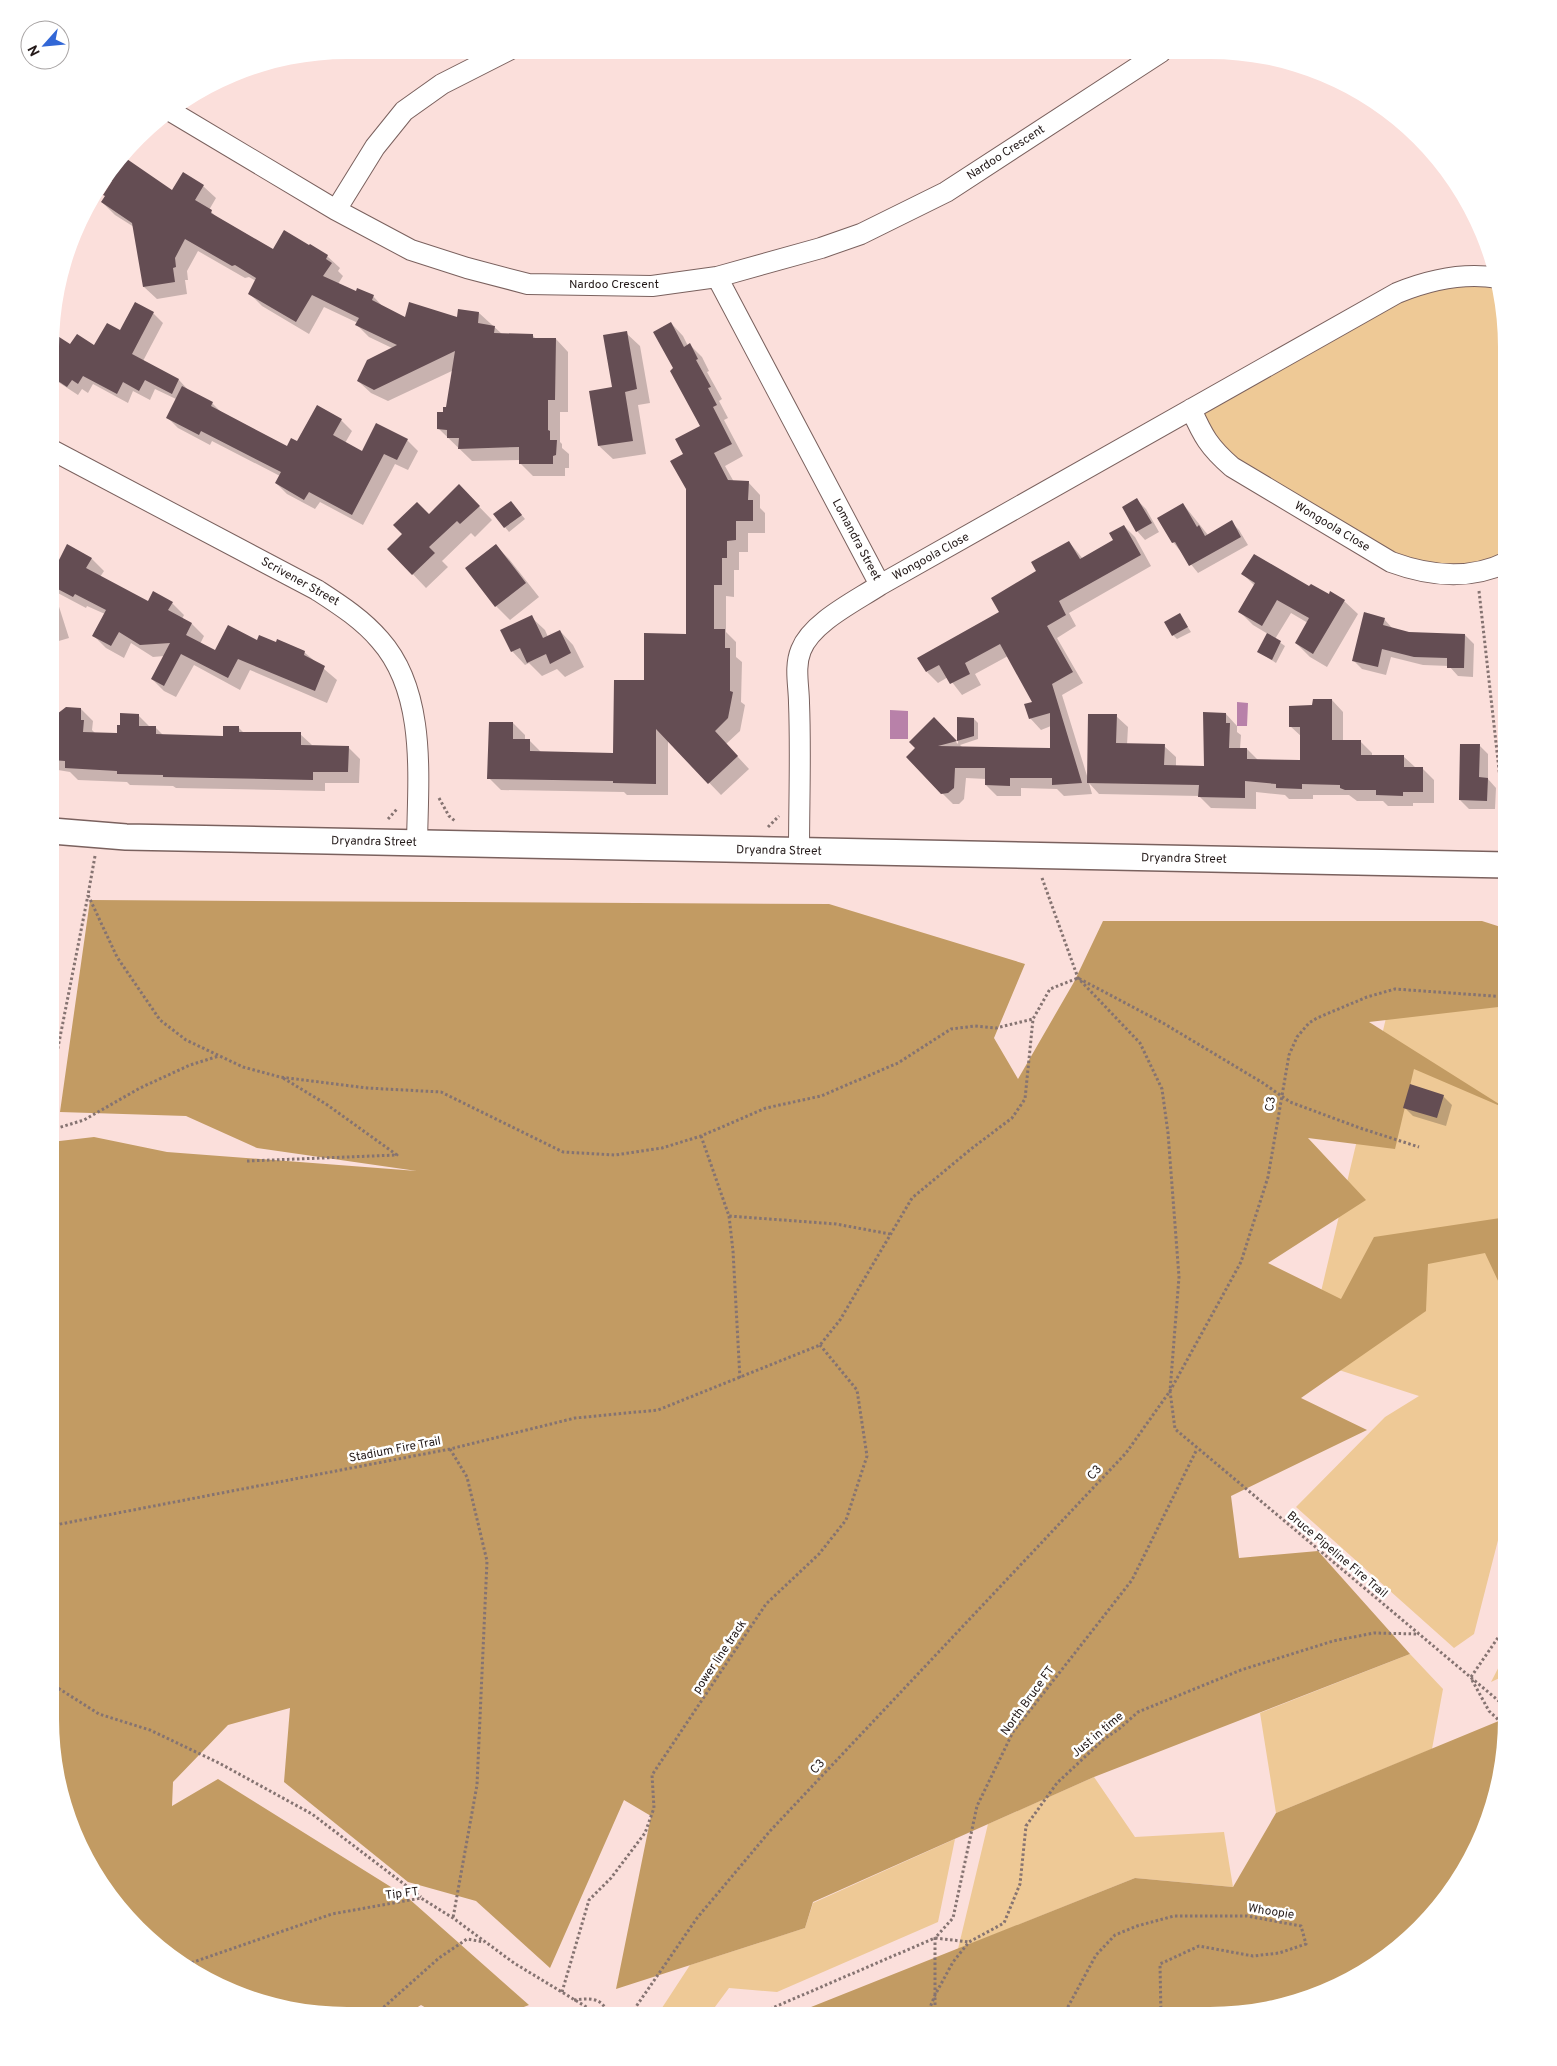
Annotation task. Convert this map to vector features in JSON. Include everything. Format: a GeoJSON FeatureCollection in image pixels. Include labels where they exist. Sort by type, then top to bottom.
{"type":"FeatureCollection","features":[{"type":"Feature","properties":{"kind":"street"},"geometry":{"type":"LineString","coordinates":[[336,210],[374,146],[404,111],[442,84],[491,59]]}},
{"type":"Feature","properties":{"kind":"street","name":"Nardoo Crescent"},"geometry":{"type":"LineString","coordinates":[[176,114],[336,210],[411,250],[467,268],[528,284],[652,286],[717,277],[821,248],[861,234],[946,192],[1150,59]]}},
{"type":"Feature","properties":{"kind":"street","name":"Wongoola Close"},"geometry":{"type":"LineString","coordinates":[[880,585],[1397,293],[1418,284],[1444,278],[1470,276],[1489,277]]}},
{"type":"Feature","properties":{"kind":"street","name":"Lomandra Street"},"geometry":{"type":"LineString","coordinates":[[717,277],[880,585],[837,613],[814,631],[801,650],[797,673],[800,701],[799,852]]}},
{"type":"Feature","properties":{"kind":"street","name":"Wongoola Close"},"geometry":{"type":"LineString","coordinates":[[1190,409],[1200,431],[1213,451],[1232,467],[1391,562],[1416,571],[1442,575],[1469,574],[1498,567]]}},
{"type":"Feature","properties":{"kind":"street","name":"Scrivener Street"},"geometry":{"type":"LineString","coordinates":[[59,454],[317,590],[351,612],[381,641],[401,672],[412,709],[419,744],[417,843]]}},
{"type":"Feature","properties":{"kind":"street","name":"Dryandra Street"},"geometry":{"type":"LineString","coordinates":[[59,832],[97,835],[799,852],[1498,865]]}},
{"type":"Feature","properties":{"kind":"path"},"geometry":{"type":"LineString","coordinates":[[1478,572],[1498,758]]}},
{"type":"Feature","properties":{"kind":"path"},"geometry":{"type":"LineString","coordinates":[[59,1042],[88,895],[97,835]]}},
{"type":"Feature","properties":{"kind":"path"},"geometry":{"type":"LineString","coordinates":[[1034,856],[1078,978],[1163,1023],[1263,1083],[1290,1102],[1351,1125],[1419,1147]]}},
{"type":"Feature","properties":{"kind":"path"},"geometry":{"type":"LineString","coordinates":[[88,895],[117,956],[160,1020],[186,1040],[243,1067],[280,1077],[367,1088],[441,1092],[563,1152],[615,1155],[662,1148],[701,1136],[766,1108],[821,1096],[898,1062],[951,1029],[975,1026],[996,1028],[1033,1019]]}},
{"type":"Feature","properties":{"kind":"path"},"geometry":{"type":"LineString","coordinates":[[450,1449],[575,1418],[658,1410],[740,1379],[820,1345],[840,1320],[912,1198],[1012,1118],[1025,1099],[1033,1019],[1050,989],[1078,978]]}},
{"type":"Feature","properties":{"kind":"path","name":"Bruce Pipeline Fire Trail"},"geometry":{"type":"LineString","coordinates":[[1078,978],[1140,1043],[1162,1089],[1168,1133],[1179,1277],[1170,1391],[1174,1429],[1471,1677],[1490,1711],[1498,1719]]}},
{"type":"Feature","properties":{"kind":"path","name":"C3"},"geometry":{"type":"LineString","coordinates":[[636,2007],[697,1918],[770,1831],[1126,1453],[1170,1391],[1241,1262],[1268,1177],[1287,1064],[1292,1046],[1303,1030],[1317,1018],[1367,997],[1396,989],[1498,996]]}},
{"type":"Feature","properties":{"kind":"path"},"geometry":{"type":"LineString","coordinates":[[59,1128],[84,1120],[140,1088],[190,1065],[220,1056]]}},
{"type":"Feature","properties":{"kind":"path"},"geometry":{"type":"LineString","coordinates":[[247,1161],[397,1154],[326,1104],[280,1077]]}},
{"type":"Feature","properties":{"kind":"path"},"geometry":{"type":"LineString","coordinates":[[701,1136],[729,1216],[733,1251],[740,1379]]}},
{"type":"Feature","properties":{"kind":"path"},"geometry":{"type":"LineString","coordinates":[[729,1216],[836,1224],[890,1234]]}},
{"type":"Feature","properties":{"kind":"path","name":"power line track"},"geometry":{"type":"LineString","coordinates":[[562,1992],[589,1900],[611,1878],[644,1833],[654,1808],[652,1775],[766,1604],[819,1554],[846,1520],[867,1456],[857,1390],[820,1345]]}},
{"type":"Feature","properties":{"kind":"path","name":"Stadium Fire Trail"},"geometry":{"type":"LineString","coordinates":[[59,1524],[450,1449],[467,1478],[487,1561],[477,1785],[453,1918]]}},
{"type":"Feature","properties":{"kind":"path","name":"North Bruce FT"},"geometry":{"type":"LineString","coordinates":[[935,1938],[953,1918],[977,1806],[1013,1732],[1132,1580],[1197,1449]]}},
{"type":"Feature","properties":{"kind":"path","name":"Just in time"},"geometry":{"type":"LineString","coordinates":[[930,2007],[953,1962],[969,1942],[1004,1923],[1020,1884],[1026,1826],[1057,1783],[1104,1739],[1138,1712],[1241,1670],[1333,1641],[1374,1633],[1419,1634]]}},
{"type":"Feature","properties":{"kind":"path"},"geometry":{"type":"LineString","coordinates":[[1498,1638],[1471,1677],[1498,1700]]}},
{"type":"Feature","properties":{"kind":"path"},"geometry":{"type":"LineString","coordinates":[[59,1689],[100,1714],[158,1734],[219,1763],[312,1814],[421,1898]]}},
{"type":"Feature","properties":{"kind":"path","name":"Tip FT"},"geometry":{"type":"LineString","coordinates":[[192,1962],[332,1914],[421,1898],[453,1918],[514,1963],[586,2007]]}},
{"type":"Feature","properties":{"kind":"path","name":"Whoopie"},"geometry":{"type":"LineString","coordinates":[[1068,2007],[1096,1955],[1115,1935],[1137,1926],[1174,1916],[1247,1916],[1301,1926],[1306,1944],[1279,1953],[1253,1956],[1199,1946],[1160,1964],[1161,2007]]}},
{"type":"Feature","properties":{"kind":"path"},"geometry":{"type":"LineString","coordinates":[[775,2007],[935,1938],[969,1942]]}},
{"type":"Feature","properties":{"kind":"path"},"geometry":{"type":"LineString","coordinates":[[935,1938],[935,2007]]}},
{"type":"Feature","properties":{"kind":"path"},"geometry":{"type":"LineString","coordinates":[[384,2007],[438,1958],[467,1939],[486,1943]]}},
{"type":"Feature","properties":{"kind":"path"},"geometry":{"type":"LineString","coordinates":[[573,2000],[590,1997],[605,2007]]}},
{"type":"Feature","properties":{"kind":"shaded area"},"geometry":{"type":"Polygon","coordinates":[[[1490,279],[1498,328],[1498,563],[1416,571],[1232,467],[1191,409],[1397,293],[1490,279]]]}},
{"type":"Feature","properties":{"kind":"shaded area"},"geometry":{"type":"Polygon","coordinates":[[[1237,702],[1248,703],[1247,726],[1237,726],[1237,702]]]}},
{"type":"Feature","properties":{"kind":"shaded area"},"geometry":{"type":"Polygon","coordinates":[[[890,710],[908,711],[908,739],[890,739],[890,710]]]}},
{"type":"Feature","properties":{"kind":"shaded area"},"geometry":{"type":"Polygon","coordinates":[[[90,900],[829,904],[1025,964],[994,1038],[1018,1079],[1074,982],[1103,921],[1482,921],[1498,926],[1498,1007],[1369,1022],[1498,1103],[1498,1105],[1414,1069],[1395,1149],[1308,1138],[1366,1200],[1268,1263],[1341,1299],[1374,1237],[1498,1218],[1498,1281],[1485,1253],[1428,1264],[1426,1311],[1301,1398],[1367,1430],[1231,1496],[1239,1558],[1318,1551],[1410,1654],[1094,1777],[813,1902],[805,1928],[616,1989],[651,1816],[624,1800],[550,1968],[476,1901],[408,1882],[284,1782],[290,1708],[228,1725],[173,1782],[172,1806],[218,1779],[407,1897],[529,2005],[524,2007],[424,2007],[421,2005],[418,2007],[328,2007],[290,2002],[236,1985],[203,1969],[171,1948],[143,1923],[118,1895],[88,1847],[74,1812],[64,1776],[59,1738],[59,1141],[94,1137],[167,1152],[417,1171],[257,1148],[186,1116],[60,1112],[90,900]]]}},
{"type":"Feature","properties":{"kind":"shaded area"},"geometry":{"type":"Polygon","coordinates":[[[1391,997],[1498,1003],[1498,1540],[1474,1634],[1454,1648],[1296,1507],[1385,1417],[1419,1396],[1305,1359],[1391,997]]]}},
{"type":"Feature","properties":{"kind":"shaded area"},"geometry":{"type":"Polygon","coordinates":[[[1410,1654],[1443,1689],[1432,1749],[1276,1813],[1260,1713],[1410,1654]]]}},
{"type":"Feature","properties":{"kind":"shaded area"},"geometry":{"type":"Polygon","coordinates":[[[1498,1668],[1498,1679],[1491,1682],[1498,1668]]]}},
{"type":"Feature","properties":{"kind":"shaded area"},"geometry":{"type":"Polygon","coordinates":[[[1498,1721],[1498,1738],[1493,1776],[1483,1812],[1469,1847],[1460,1863],[1439,1895],[1414,1923],[1386,1948],[1338,1978],[1303,1992],[1267,2002],[1229,2007],[811,2007],[1135,1878],[1233,1887],[1276,1813],[1498,1721]]]}},
{"type":"Feature","properties":{"kind":"shaded area"},"geometry":{"type":"Polygon","coordinates":[[[1094,1777],[1135,1837],[1224,1832],[1233,1887],[1135,1878],[958,1949],[988,1824],[1094,1777]]]}},
{"type":"Feature","properties":{"kind":"shaded area"},"geometry":{"type":"Polygon","coordinates":[[[955,1839],[938,1922],[777,1992],[729,1988],[715,2007],[663,2007],[690,1965],[805,1928],[813,1903],[955,1839]]]}},
{"type":"Feature","properties":{"kind":"building"},"geometry":{"type":"Polygon","coordinates":[[[128,160],[172,190],[183,172],[204,185],[195,200],[212,210],[211,213],[273,249],[284,230],[328,255],[326,259],[332,263],[323,276],[356,291],[357,288],[374,295],[372,300],[405,317],[409,302],[457,317],[458,309],[479,312],[478,323],[495,326],[494,333],[533,334],[533,338],[556,338],[555,400],[548,400],[550,440],[557,440],[553,464],[519,464],[519,447],[458,449],[459,438],[447,438],[447,430],[437,429],[437,412],[443,412],[443,407],[446,407],[455,351],[374,390],[357,381],[367,360],[397,345],[355,325],[359,318],[312,295],[296,322],[248,294],[256,278],[185,239],[175,258],[176,267],[173,268],[175,282],[143,287],[132,223],[101,202],[112,181],[128,160]]]}},
{"type":"Feature","properties":{"kind":"building"},"geometry":{"type":"Polygon","coordinates":[[[135,302],[154,312],[132,354],[179,379],[172,394],[145,380],[139,391],[123,382],[117,394],[83,376],[78,384],[72,380],[67,387],[59,382],[59,337],[70,344],[77,334],[94,345],[107,323],[120,330],[135,302]]]}},
{"type":"Feature","properties":{"kind":"building"},"geometry":{"type":"Polygon","coordinates":[[[671,322],[684,347],[690,343],[698,359],[696,360],[711,387],[708,388],[717,405],[713,407],[732,444],[714,453],[728,480],[749,481],[748,500],[753,500],[753,521],[736,521],[736,540],[727,541],[727,558],[722,558],[722,585],[714,585],[714,629],[725,629],[725,648],[730,648],[730,691],[733,692],[728,718],[715,731],[738,756],[708,784],[656,729],[656,784],[613,783],[613,781],[487,779],[489,722],[513,722],[513,739],[530,739],[530,751],[613,753],[614,680],[644,680],[644,633],[686,634],[686,489],[670,461],[683,454],[675,439],[700,426],[670,371],[673,368],[653,332],[671,322]]]}},
{"type":"Feature","properties":{"kind":"building"},"geometry":{"type":"Polygon","coordinates":[[[627,331],[637,389],[625,392],[633,441],[598,446],[589,391],[612,387],[603,335],[627,331]]]}},
{"type":"Feature","properties":{"kind":"building"},"geometry":{"type":"Polygon","coordinates":[[[182,386],[213,402],[211,406],[287,446],[291,438],[297,441],[317,405],[342,419],[333,435],[362,451],[376,423],[408,439],[397,460],[384,454],[352,515],[309,492],[304,500],[275,483],[281,472],[201,431],[199,435],[166,418],[182,386]]]}},
{"type":"Feature","properties":{"kind":"building"},"geometry":{"type":"Polygon","coordinates":[[[459,484],[480,506],[460,524],[457,521],[429,547],[435,553],[412,575],[387,549],[402,534],[393,525],[417,502],[429,514],[459,484]]]}},
{"type":"Feature","properties":{"kind":"building"},"geometry":{"type":"Polygon","coordinates":[[[1137,498],[1152,523],[1136,532],[1122,507],[1137,498]]]}},
{"type":"Feature","properties":{"kind":"building"},"geometry":{"type":"Polygon","coordinates":[[[511,501],[522,515],[504,528],[493,514],[511,501]]]}},
{"type":"Feature","properties":{"kind":"building"},"geometry":{"type":"Polygon","coordinates":[[[1183,503],[1197,527],[1199,525],[1205,536],[1232,520],[1241,537],[1189,566],[1175,542],[1172,543],[1157,518],[1183,503]]]}},
{"type":"Feature","properties":{"kind":"building"},"geometry":{"type":"Polygon","coordinates":[[[1124,525],[1141,555],[1059,601],[1066,615],[1047,626],[1073,672],[1052,684],[1082,783],[1052,785],[1052,778],[1010,778],[1010,786],[985,785],[985,768],[955,768],[954,788],[948,793],[941,794],[906,757],[915,748],[909,742],[934,717],[957,741],[938,746],[1050,748],[1050,713],[1029,719],[1024,704],[1032,702],[1000,644],[965,663],[970,674],[950,684],[939,665],[926,672],[917,658],[999,612],[991,598],[1036,571],[1031,562],[1069,541],[1080,559],[1113,540],[1109,533],[1124,525]]]}},
{"type":"Feature","properties":{"kind":"building"},"geometry":{"type":"Polygon","coordinates":[[[67,544],[92,558],[86,568],[148,601],[153,591],[173,602],[168,610],[192,623],[186,635],[215,650],[228,625],[257,640],[259,635],[276,642],[277,639],[305,651],[304,655],[325,666],[315,691],[238,659],[228,678],[181,654],[164,686],[151,679],[170,643],[140,645],[119,632],[111,646],[92,636],[106,610],[75,594],[73,597],[59,590],[59,560],[67,544]]]}},
{"type":"Feature","properties":{"kind":"building"},"geometry":{"type":"Polygon","coordinates":[[[496,544],[526,583],[495,607],[465,568],[496,544]]]}},
{"type":"Feature","properties":{"kind":"building"},"geometry":{"type":"Polygon","coordinates":[[[1254,554],[1309,586],[1311,584],[1329,594],[1330,591],[1345,600],[1313,654],[1295,643],[1309,618],[1277,600],[1262,626],[1238,612],[1255,583],[1241,574],[1254,554]]]}},
{"type":"Feature","properties":{"kind":"building"},"geometry":{"type":"Polygon","coordinates":[[[1364,612],[1385,618],[1383,625],[1409,632],[1465,634],[1464,668],[1447,668],[1447,658],[1414,657],[1382,649],[1378,667],[1352,661],[1364,612]]]}},
{"type":"Feature","properties":{"kind":"building"},"geometry":{"type":"Polygon","coordinates":[[[1180,613],[1188,627],[1172,636],[1164,622],[1180,613]]]}},
{"type":"Feature","properties":{"kind":"building"},"geometry":{"type":"Polygon","coordinates":[[[532,615],[543,638],[560,630],[571,653],[550,664],[546,654],[527,663],[520,648],[511,652],[500,630],[532,615]]]}},
{"type":"Feature","properties":{"kind":"building"},"geometry":{"type":"Polygon","coordinates":[[[1267,633],[1281,641],[1272,660],[1257,652],[1267,633]]]}},
{"type":"Feature","properties":{"kind":"building"},"geometry":{"type":"Polygon","coordinates":[[[1313,699],[1332,699],[1332,740],[1361,740],[1361,755],[1404,755],[1404,767],[1423,767],[1423,792],[1403,792],[1403,796],[1376,795],[1376,790],[1345,790],[1340,788],[1340,785],[1302,784],[1302,789],[1276,788],[1276,784],[1245,781],[1245,798],[1198,797],[1199,785],[1087,783],[1088,714],[1117,714],[1116,743],[1165,744],[1164,765],[1204,766],[1203,712],[1226,713],[1226,723],[1230,723],[1229,748],[1247,748],[1247,759],[1300,760],[1300,727],[1289,727],[1289,706],[1312,705],[1313,699]]]}},
{"type":"Feature","properties":{"kind":"building"},"geometry":{"type":"Polygon","coordinates":[[[66,707],[81,708],[81,720],[84,720],[83,732],[117,733],[117,725],[120,725],[120,713],[139,714],[139,726],[156,726],[156,734],[223,736],[223,726],[239,726],[239,732],[301,732],[301,745],[349,746],[348,772],[313,772],[313,780],[163,777],[163,775],[117,774],[117,771],[65,768],[65,761],[59,761],[59,712],[66,707]]]}},
{"type":"Feature","properties":{"kind":"building"},"geometry":{"type":"Polygon","coordinates":[[[957,717],[974,718],[974,736],[957,741],[957,717]]]}},
{"type":"Feature","properties":{"kind":"building"},"geometry":{"type":"Polygon","coordinates":[[[1460,744],[1480,744],[1479,777],[1488,778],[1487,801],[1459,800],[1460,744]]]}},
{"type":"Feature","properties":{"kind":"building"},"geometry":{"type":"Polygon","coordinates":[[[1410,1084],[1444,1095],[1437,1118],[1403,1108],[1410,1084]]]}}]}
